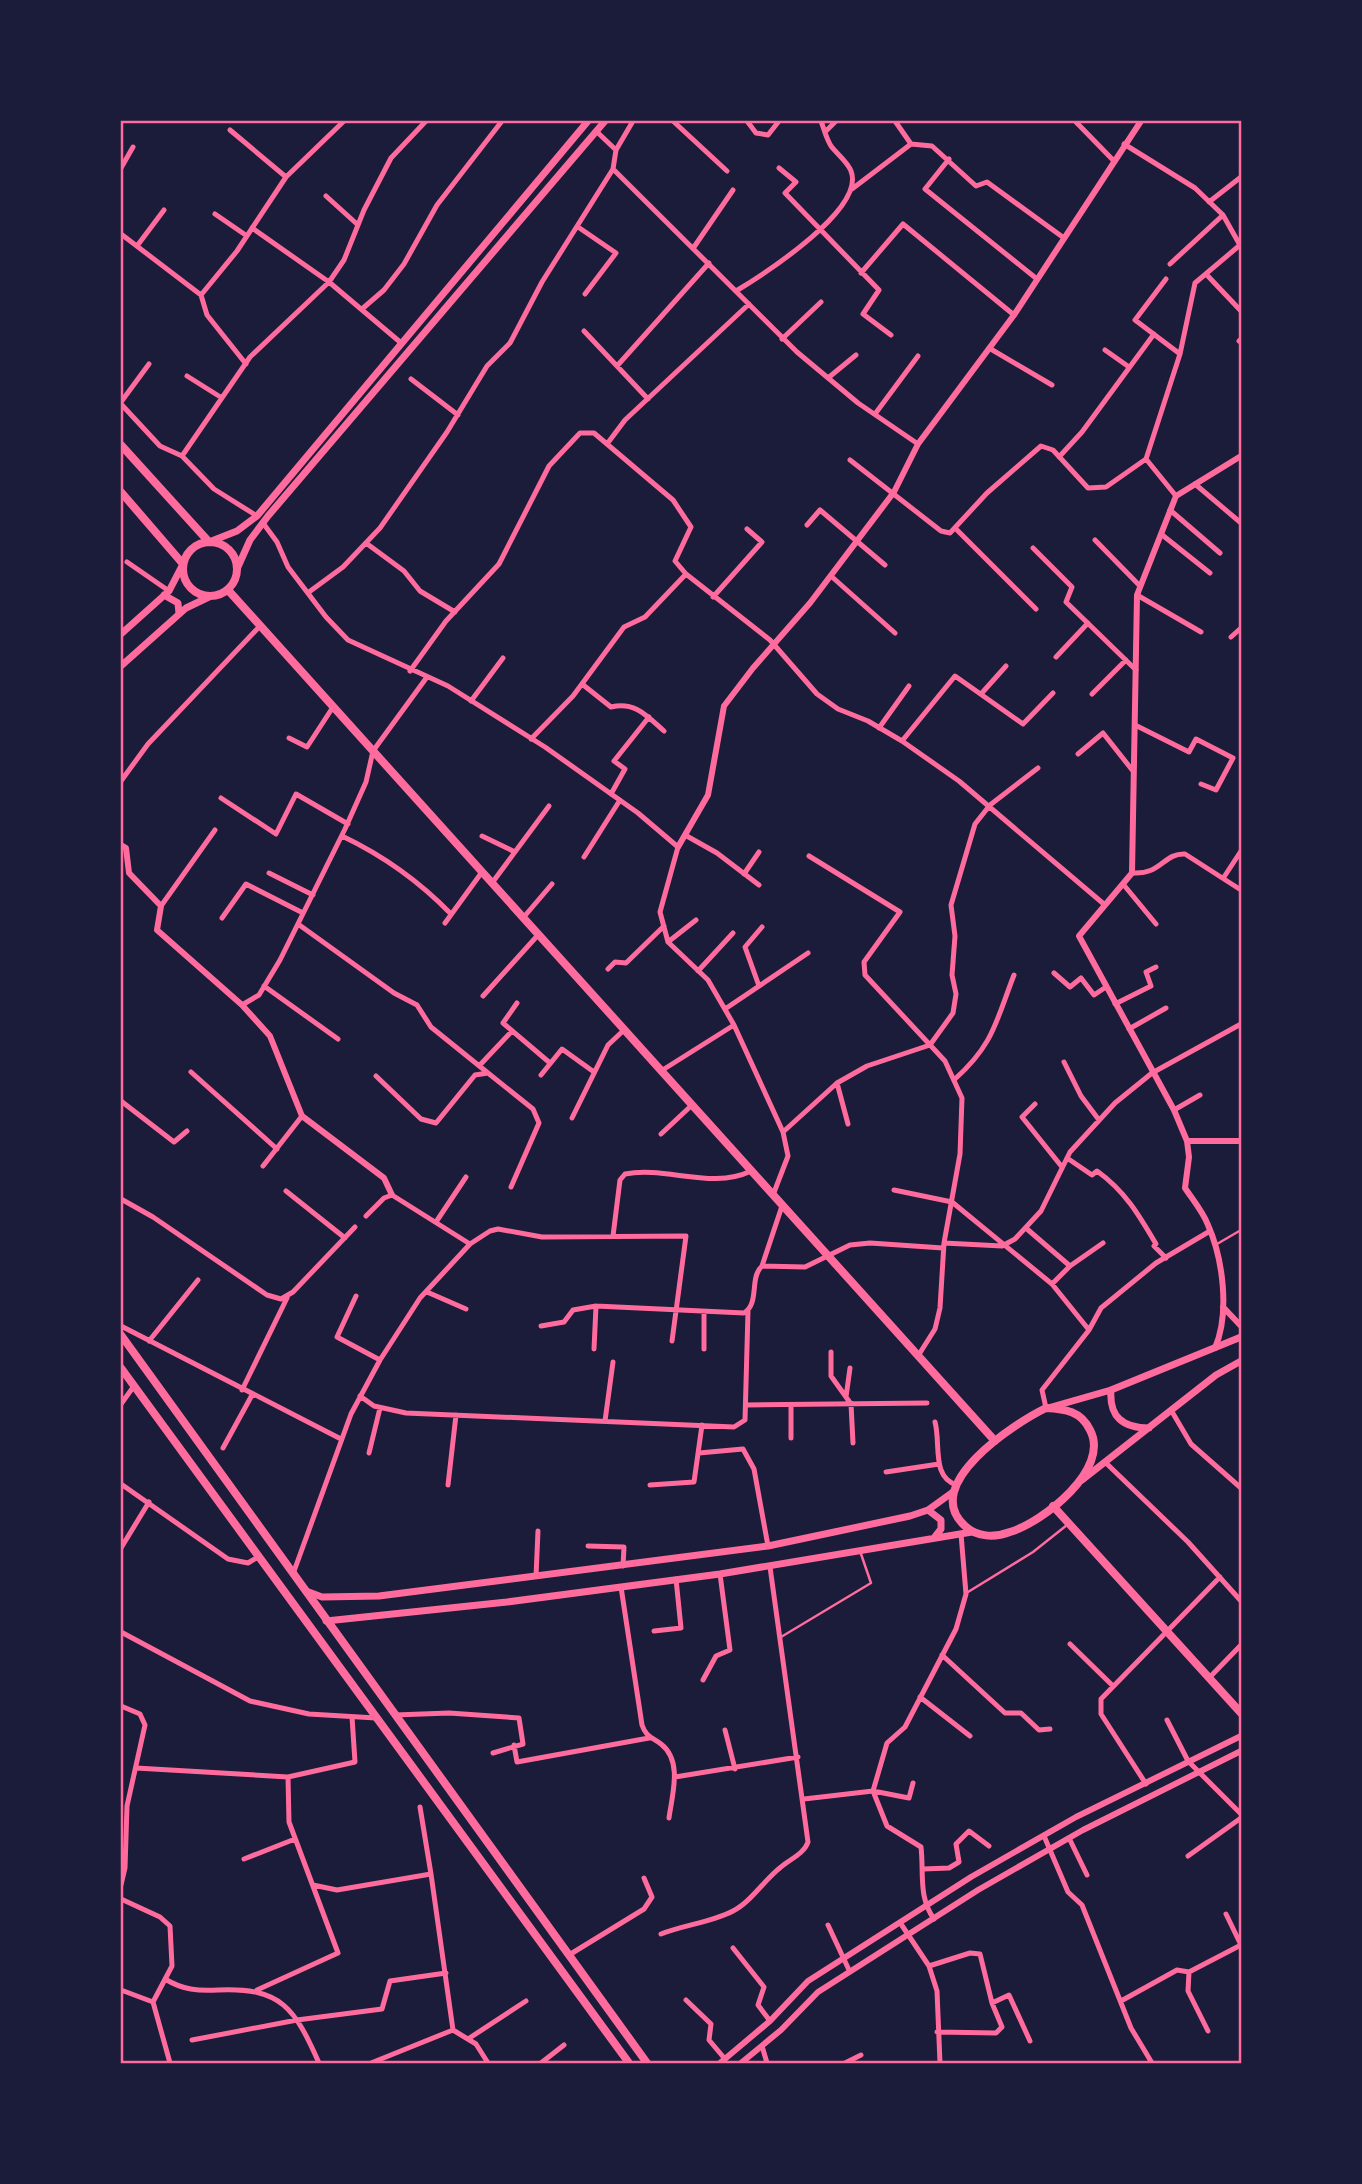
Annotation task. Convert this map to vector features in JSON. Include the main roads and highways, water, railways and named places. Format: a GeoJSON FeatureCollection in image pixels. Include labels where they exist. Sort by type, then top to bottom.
{"type":"FeatureCollection","features":[{"type":"Feature","properties":{"kind":"main road"},"geometry":{"type":"LineString","coordinates":[[121,634],[166,593],[192,548],[237,531],[257,516],[400,342],[588,121]]}},
{"type":"Feature","properties":{"kind":"main road"},"geometry":{"type":"LineString","coordinates":[[121,666],[179,615],[209,597],[228,590],[250,540],[263,523],[605,121]]}},
{"type":"Feature","properties":{"kind":"main road"},"geometry":{"type":"LineString","coordinates":[[121,445],[209,542],[226,547],[236,560],[237,569]]}},
{"type":"Feature","properties":{"kind":"main road"},"geometry":{"type":"LineString","coordinates":[[121,492],[183,564],[183,574],[192,590],[209,597]]}},
{"type":"Feature","properties":{"kind":"main road"},"geometry":{"type":"LineString","coordinates":[[228,590],[995,1441]]}},
{"type":"Feature","properties":{"kind":"main road"},"geometry":{"type":"LineString","coordinates":[[166,593],[178,603],[179,615]]}},
{"type":"Feature","properties":{"kind":"main road"},"geometry":{"type":"LineString","coordinates":[[121,1335],[326,1622],[648,2063]]}},
{"type":"Feature","properties":{"kind":"main road"},"geometry":{"type":"LineString","coordinates":[[305,1591],[322,1597],[379,1595],[623,1566],[768,1546],[928,1510],[955,1488],[965,1470],[995,1441],[1024,1419],[1046,1408],[1111,1390],[1241,1337]]}},
{"type":"Feature","properties":{"kind":"main road"},"geometry":{"type":"LineString","coordinates":[[326,1622],[720,1574],[972,1532],[998,1535],[1012,1532],[1053,1506],[1216,1374],[1241,1361]]}},
{"type":"Feature","properties":{"kind":"main road"},"geometry":{"type":"LineString","coordinates":[[121,1368],[629,2063],[639,2052]]}},
{"type":"Feature","properties":{"kind":"main road"},"geometry":{"type":"LineString","coordinates":[[1111,1390],[1110,1403],[1119,1420],[1133,1428],[1149,1428]]}},
{"type":"Feature","properties":{"kind":"main road"},"geometry":{"type":"LineString","coordinates":[[1046,1408],[1069,1409],[1085,1421],[1091,1432],[1095,1443],[1094,1455],[1082,1480]]}},
{"type":"Feature","properties":{"kind":"main road"},"geometry":{"type":"LineString","coordinates":[[955,1488],[955,1510],[960,1522],[972,1532]]}},
{"type":"Feature","properties":{"kind":"main road"},"geometry":{"type":"LineString","coordinates":[[1053,1506],[1241,1713]]}},
{"type":"Feature","properties":{"kind":"main road"},"geometry":{"type":"LineString","coordinates":[[928,1510],[941,1520],[941,1529],[934,1538]]}}]}
